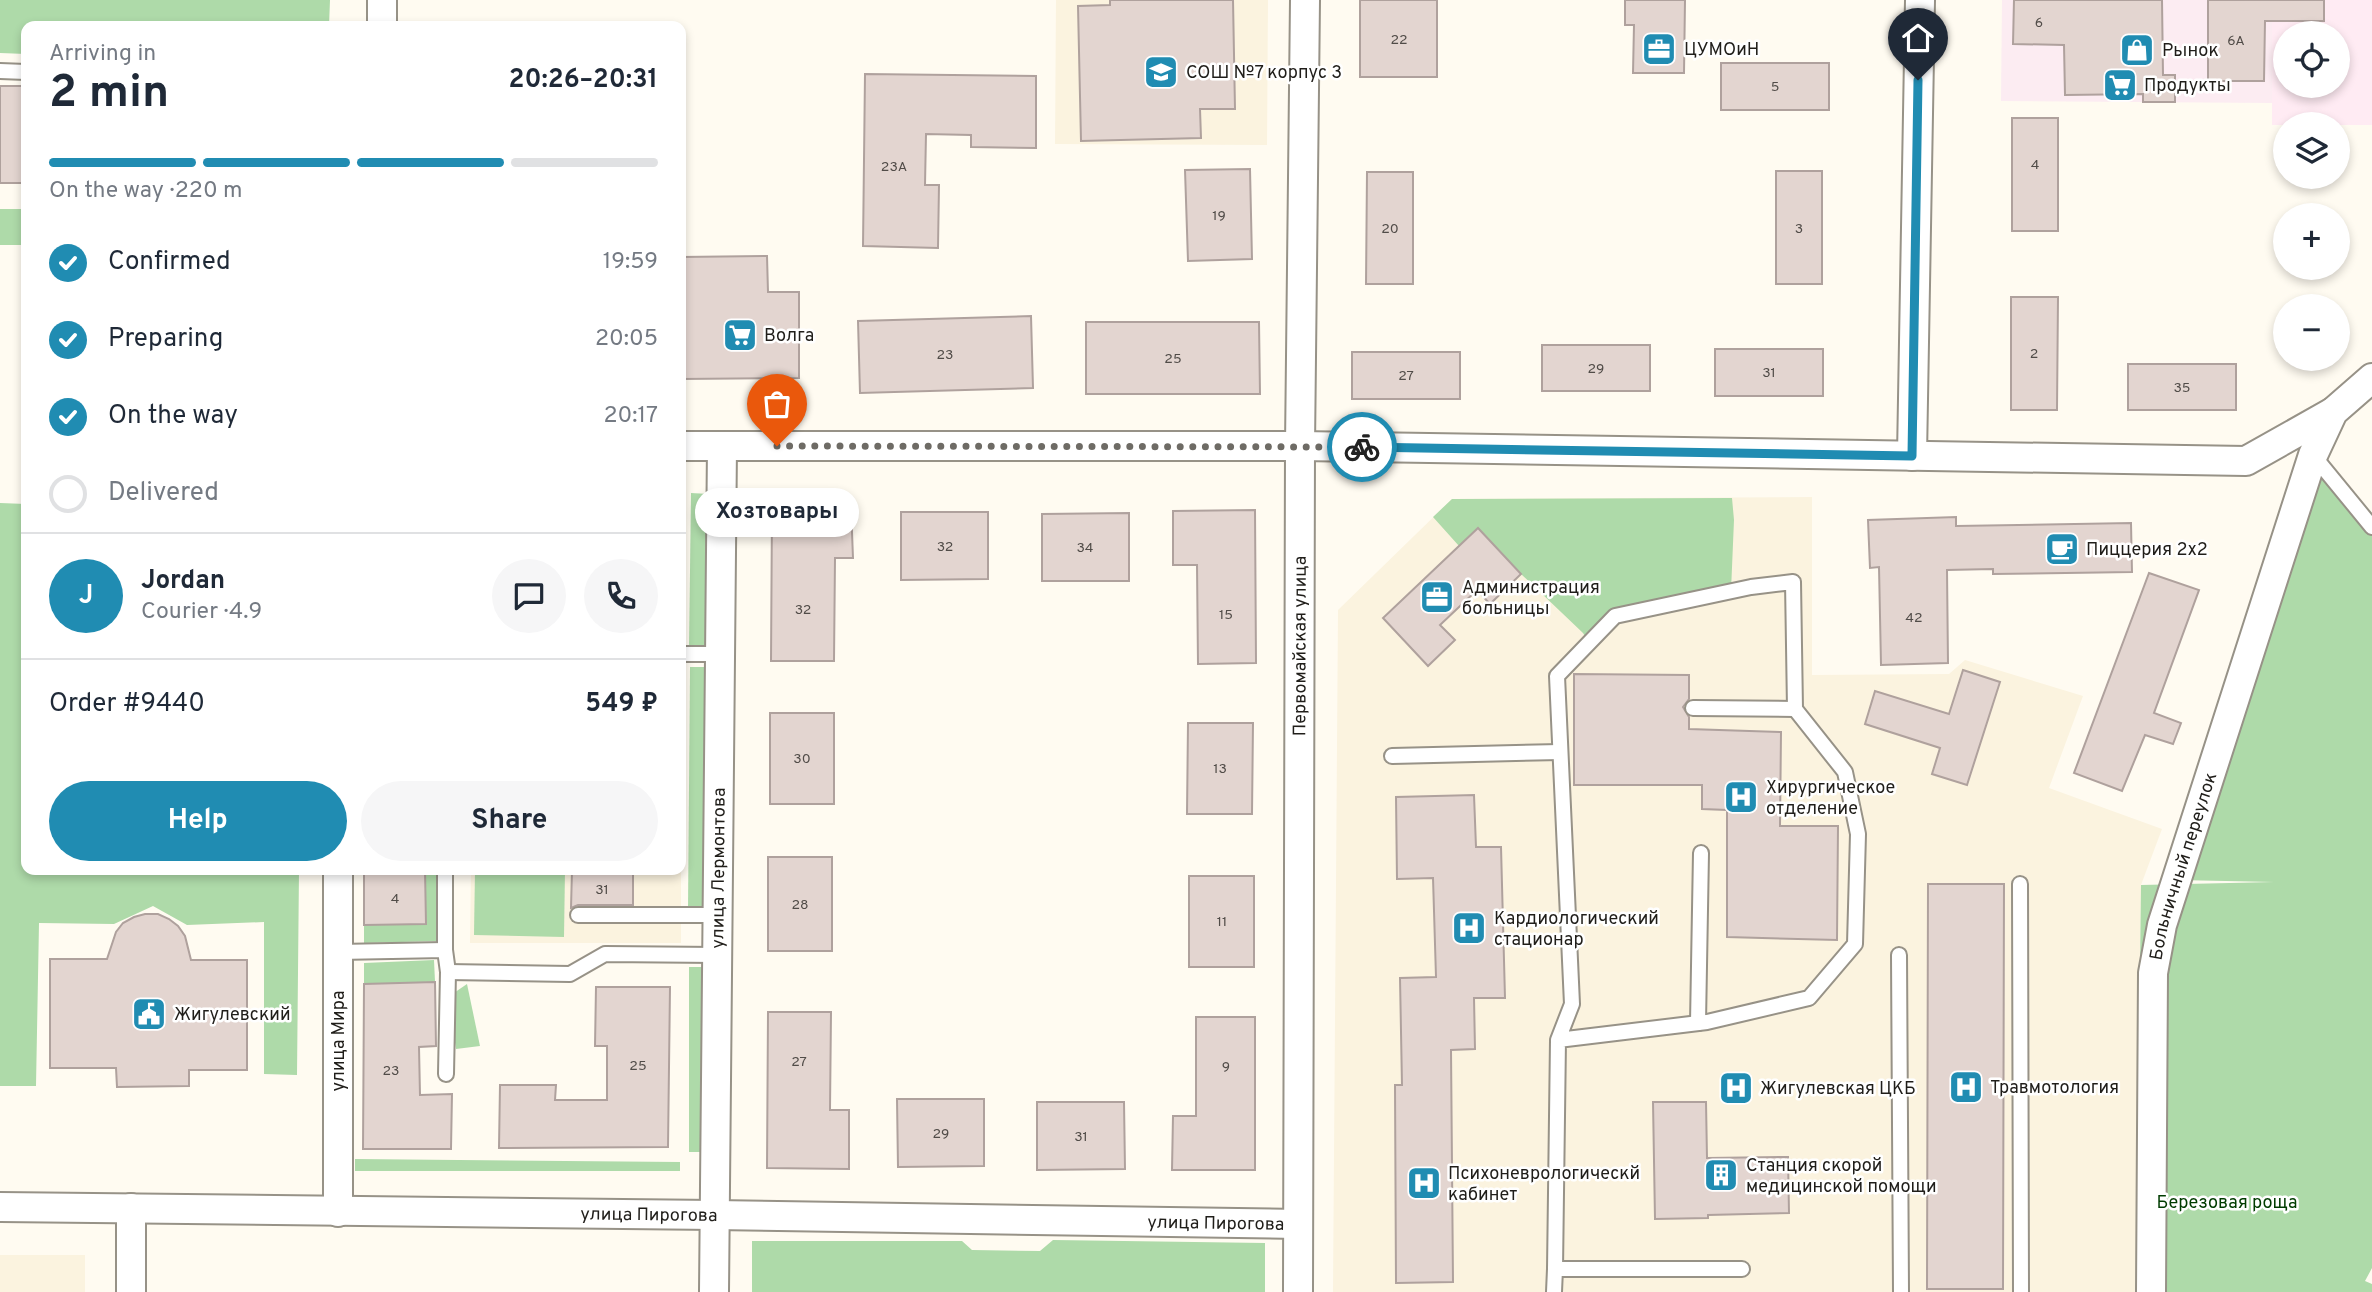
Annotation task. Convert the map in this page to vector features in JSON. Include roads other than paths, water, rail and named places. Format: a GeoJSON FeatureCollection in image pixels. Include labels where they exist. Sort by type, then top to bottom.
{"type":"FeatureCollection","features":[{"type":"Feature","properties":{"kind":"street"},"geometry":{"type":"LineString","coordinates":[[382,0],[382,21]]}},
{"type":"Feature","properties":{"kind":"street","name":"Первомайская улица"},"geometry":{"type":"LineString","coordinates":[[1298,1292],[1300,446],[1305,0]]}},
{"type":"Feature","properties":{"kind":"street"},"geometry":{"type":"LineString","coordinates":[[1912,456],[1920,0]]}},
{"type":"Feature","properties":{"kind":"street"},"geometry":{"type":"LineString","coordinates":[[686,446],[1300,446],[2246,461],[2333,412],[2372,379]]}},
{"type":"Feature","properties":{"kind":"street","name":"Больничный переулок"},"geometry":{"type":"LineString","coordinates":[[2151,1292],[2153,973],[2166,914],[2312,455],[2333,412]]}},
{"type":"Feature","properties":{"kind":"street","name":"улица Лермонтова"},"geometry":{"type":"LineString","coordinates":[[714,1292],[722,446]]}},
{"type":"Feature","properties":{"kind":"street","name":"улица Мира"},"geometry":{"type":"LineString","coordinates":[[338,875],[338,1212]]}},
{"type":"Feature","properties":{"kind":"street","name":"улица Пирогова"},"geometry":{"type":"LineString","coordinates":[[0,1207],[715,1214],[1298,1224]]}},
{"type":"Feature","properties":{"kind":"street"},"geometry":{"type":"LineString","coordinates":[[131,1209],[131,1292]]}},
{"type":"Feature","properties":{"kind":"lane"},"geometry":{"type":"LineString","coordinates":[[0,71],[21,72]]}},
{"type":"Feature","properties":{"kind":"lane"},"geometry":{"type":"LineString","coordinates":[[2312,455],[2372,527]]}},
{"type":"Feature","properties":{"kind":"lane"},"geometry":{"type":"LineString","coordinates":[[1554,1292],[1558,1040],[1572,1004],[1557,676],[1615,616],[1751,587],[1793,582],[1795,709],[1844,772],[1858,834],[1855,944],[1809,998],[1698,1023],[1558,1040]]}},
{"type":"Feature","properties":{"kind":"lane"},"geometry":{"type":"LineString","coordinates":[[686,654],[720,654]]}},
{"type":"Feature","properties":{"kind":"lane"},"geometry":{"type":"LineString","coordinates":[[1693,708],[1795,709]]}},
{"type":"Feature","properties":{"kind":"lane"},"geometry":{"type":"LineString","coordinates":[[1392,757],[1560,752]]}},
{"type":"Feature","properties":{"kind":"lane"},"geometry":{"type":"LineString","coordinates":[[1698,1023],[1701,853]]}},
{"type":"Feature","properties":{"kind":"lane"},"geometry":{"type":"LineString","coordinates":[[445,875],[445,950],[448,972],[446,1074]]}},
{"type":"Feature","properties":{"kind":"lane"},"geometry":{"type":"LineString","coordinates":[[2020,884],[2021,1292]]}},
{"type":"Feature","properties":{"kind":"lane"},"geometry":{"type":"LineString","coordinates":[[578,915],[718,915]]}},
{"type":"Feature","properties":{"kind":"lane"},"geometry":{"type":"LineString","coordinates":[[338,952],[445,950]]}},
{"type":"Feature","properties":{"kind":"lane"},"geometry":{"type":"LineString","coordinates":[[448,972],[570,974],[605,954],[717,955]]}},
{"type":"Feature","properties":{"kind":"lane"},"geometry":{"type":"LineString","coordinates":[[1899,955],[1900,1292]]}},
{"type":"Feature","properties":{"kind":"lane"},"geometry":{"type":"LineString","coordinates":[[1555,1269],[1742,1269]]}},
{"type":"Feature","properties":{"kind":"place","name":"ЦУМОиН"},"geometry":{"type":"Point","coordinates":[1659,49]}},
{"type":"Feature","properties":{"kind":"place","name":"Рынок"},"geometry":{"type":"Point","coordinates":[2137,50]}},
{"type":"Feature","properties":{"kind":"place","name":"СОШ №7 корпус 3"},"geometry":{"type":"Point","coordinates":[1161,72]}},
{"type":"Feature","properties":{"kind":"place","name":"Продукты"},"geometry":{"type":"Point","coordinates":[2120,85]}},
{"type":"Feature","properties":{"kind":"place","name":"Волга"},"geometry":{"type":"Point","coordinates":[740,335]}},
{"type":"Feature","properties":{"kind":"place","name":"Хозтовары"},"geometry":{"type":"Point","coordinates":[777,446]}},
{"type":"Feature","properties":{"kind":"place","name":"Пиццерия 2х2"},"geometry":{"type":"Point","coordinates":[2062,549]}},
{"type":"Feature","properties":{"kind":"place","name":"Администрация больницы"},"geometry":{"type":"Point","coordinates":[1437,597]}},
{"type":"Feature","properties":{"kind":"place","name":"Хирургическое отделение"},"geometry":{"type":"Point","coordinates":[1741,797]}},
{"type":"Feature","properties":{"kind":"place","name":"Кардиологический стационар"},"geometry":{"type":"Point","coordinates":[1469,928]}},
{"type":"Feature","properties":{"kind":"place","name":"Жигулевский"},"geometry":{"type":"Point","coordinates":[149,1014]}},
{"type":"Feature","properties":{"kind":"place","name":"Травмотология"},"geometry":{"type":"Point","coordinates":[1966,1087]}},
{"type":"Feature","properties":{"kind":"place","name":"Жигулевская ЦКБ"},"geometry":{"type":"Point","coordinates":[1736,1088]}},
{"type":"Feature","properties":{"kind":"place","name":"Станция скорой медицинской помощи"},"geometry":{"type":"Point","coordinates":[1721,1175]}},
{"type":"Feature","properties":{"kind":"place","name":"Психоневрологическй кабинет"},"geometry":{"type":"Point","coordinates":[1424,1183]}},
{"type":"Feature","properties":{"kind":"park label","name":"Березовая роща"},"geometry":{"type":"Point","coordinates":[2227,1202]}}]}
